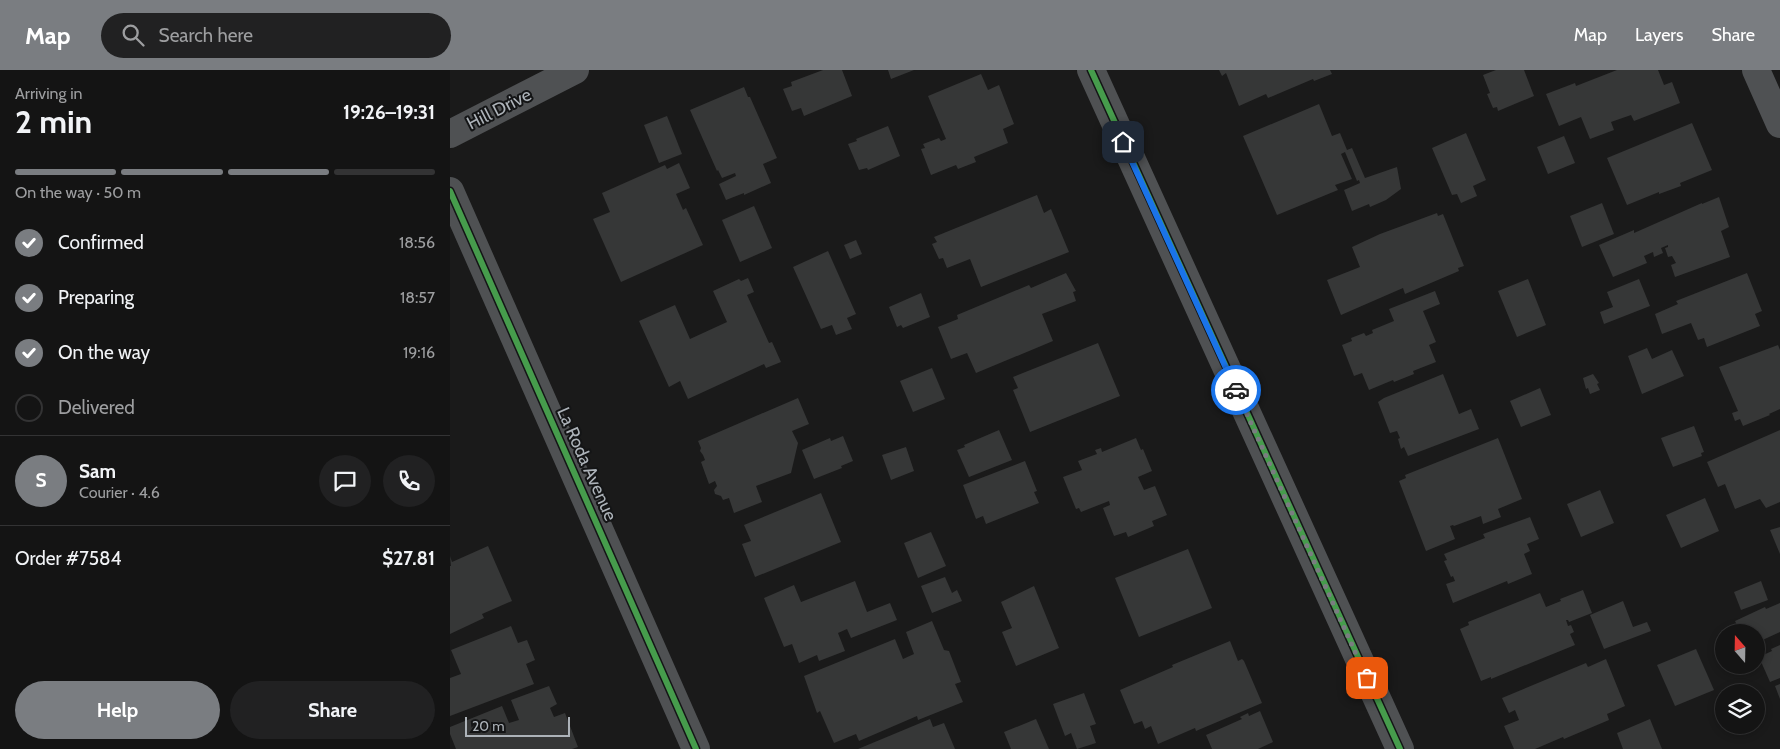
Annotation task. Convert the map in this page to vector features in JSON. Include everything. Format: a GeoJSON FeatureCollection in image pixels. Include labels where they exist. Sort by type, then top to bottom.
{"type":"FeatureCollection","features":[{"type":"Feature","properties":{"kind":"street","name":"Hill Drive"},"geometry":{"type":"LineString","coordinates":[[450,134],[575,70]]}},
{"type":"Feature","properties":{"kind":"street"},"geometry":{"type":"LineString","coordinates":[[1091,70],[1400,749]]}},
{"type":"Feature","properties":{"kind":"street"},"geometry":{"type":"LineString","coordinates":[[1756,70],[1780,124]]}},
{"type":"Feature","properties":{"kind":"street","name":"La Roda Avenue"},"geometry":{"type":"LineString","coordinates":[[450,191],[696,749]]}},
{"type":"Feature","properties":{"kind":"building"},"geometry":{"type":"Polygon","coordinates":[[[823,70],[842,70],[852,96],[804,116],[801,108],[792,111],[783,89],[792,86],[791,82],[823,70]]]}},
{"type":"Feature","properties":{"kind":"building"},"geometry":{"type":"Polygon","coordinates":[[[888,70],[914,70],[891,79],[888,70]]]}},
{"type":"Feature","properties":{"kind":"building"},"geometry":{"type":"Polygon","coordinates":[[[1219,70],[1330,70],[1332,74],[1314,81],[1313,79],[1268,98],[1266,94],[1239,106],[1226,73],[1222,76],[1219,70]]]}},
{"type":"Feature","properties":{"kind":"building"},"geometry":{"type":"Polygon","coordinates":[[[1496,70],[1524,70],[1534,96],[1498,111],[1497,107],[1493,108],[1487,94],[1490,93],[1483,75],[1496,70]]]}},
{"type":"Feature","properties":{"kind":"building"},"geometry":{"type":"Polygon","coordinates":[[[1617,70],[1658,70],[1664,85],[1672,82],[1680,103],[1634,121],[1631,115],[1611,122],[1614,130],[1590,139],[1581,117],[1559,126],[1546,94],[1575,83],[1576,86],[1617,70]]]}},
{"type":"Feature","properties":{"kind":"building"},"geometry":{"type":"Polygon","coordinates":[[[981,74],[988,90],[999,85],[1014,124],[1003,129],[1008,143],[974,157],[976,162],[958,169],[956,165],[931,175],[921,149],[925,148],[923,144],[939,138],[941,141],[946,139],[928,96],[981,74]]]}},
{"type":"Feature","properties":{"kind":"building"},"geometry":{"type":"Polygon","coordinates":[[[744,87],[777,158],[763,164],[771,183],[744,195],[744,193],[726,200],[719,184],[736,176],[735,173],[722,178],[717,171],[690,110],[744,87]]]}},
{"type":"Feature","properties":{"kind":"building"},"geometry":{"type":"Polygon","coordinates":[[[1319,104],[1332,136],[1340,133],[1347,150],[1352,148],[1365,178],[1397,167],[1401,189],[1386,200],[1370,207],[1369,204],[1352,211],[1344,190],[1360,183],[1359,180],[1357,181],[1345,152],[1341,154],[1352,179],[1335,185],[1338,190],[1277,215],[1243,136],[1319,104]]]}},
{"type":"Feature","properties":{"kind":"building"},"geometry":{"type":"Polygon","coordinates":[[[667,116],[682,154],[659,163],[644,125],[667,116]]]}},
{"type":"Feature","properties":{"kind":"building"},"geometry":{"type":"Polygon","coordinates":[[[1692,123],[1712,170],[1680,183],[1681,186],[1659,194],[1659,192],[1627,205],[1607,158],[1692,123]]]}},
{"type":"Feature","properties":{"kind":"building"},"geometry":{"type":"Polygon","coordinates":[[[888,126],[900,156],[868,170],[867,168],[859,170],[848,144],[888,126]]]}},
{"type":"Feature","properties":{"kind":"building"},"geometry":{"type":"Polygon","coordinates":[[[1466,133],[1486,180],[1473,186],[1477,196],[1461,203],[1457,194],[1452,195],[1432,148],[1466,133]]]}},
{"type":"Feature","properties":{"kind":"building"},"geometry":{"type":"Polygon","coordinates":[[[1564,136],[1575,163],[1548,174],[1537,147],[1564,136]]]}},
{"type":"Feature","properties":{"kind":"building"},"geometry":{"type":"Polygon","coordinates":[[[679,163],[690,188],[676,194],[683,210],[686,208],[703,245],[621,282],[593,219],[610,212],[602,193],[665,165],[667,169],[679,163]]]}},
{"type":"Feature","properties":{"kind":"building"},"geometry":{"type":"Polygon","coordinates":[[[1037,195],[1044,213],[1051,209],[1069,252],[981,287],[970,259],[947,268],[943,258],[939,259],[932,244],[937,242],[934,237],[1037,195]]]}},
{"type":"Feature","properties":{"kind":"building"},"geometry":{"type":"Polygon","coordinates":[[[1719,197],[1729,227],[1721,231],[1730,257],[1675,277],[1671,265],[1676,263],[1672,256],[1668,257],[1665,248],[1668,245],[1661,248],[1663,253],[1654,257],[1653,252],[1644,256],[1647,263],[1613,277],[1599,245],[1634,230],[1634,233],[1719,197]]]}},
{"type":"Feature","properties":{"kind":"building"},"geometry":{"type":"Polygon","coordinates":[[[1602,203],[1614,234],[1582,247],[1570,216],[1602,203]]]}},
{"type":"Feature","properties":{"kind":"building"},"geometry":{"type":"Polygon","coordinates":[[[754,206],[772,248],[740,262],[722,220],[754,206]]]}},
{"type":"Feature","properties":{"kind":"building"},"geometry":{"type":"Polygon","coordinates":[[[1437,213],[1438,216],[1443,214],[1464,266],[1458,268],[1459,271],[1405,294],[1403,288],[1341,315],[1327,280],[1360,267],[1352,247],[1380,234],[1437,213]]]}},
{"type":"Feature","properties":{"kind":"building"},"geometry":{"type":"Polygon","coordinates":[[[856,240],[862,254],[850,259],[844,245],[856,240]]]}},
{"type":"Feature","properties":{"kind":"building"},"geometry":{"type":"Polygon","coordinates":[[[828,251],[856,314],[847,318],[852,329],[836,335],[832,325],[821,329],[793,267],[828,251]]]}},
{"type":"Feature","properties":{"kind":"building"},"geometry":{"type":"Polygon","coordinates":[[[1066,273],[1076,291],[1073,292],[1076,301],[1042,314],[1053,341],[976,373],[967,353],[951,359],[938,327],[958,319],[957,315],[1029,285],[1031,288],[1066,273]]]}},
{"type":"Feature","properties":{"kind":"building"},"geometry":{"type":"Polygon","coordinates":[[[1747,273],[1762,311],[1755,314],[1760,326],[1707,347],[1704,338],[1698,340],[1691,323],[1662,334],[1655,314],[1678,304],[1676,301],[1747,273]]]}},
{"type":"Feature","properties":{"kind":"building"},"geometry":{"type":"Polygon","coordinates":[[[748,278],[754,292],[747,295],[769,343],[772,342],[781,362],[766,368],[764,364],[688,399],[680,381],[669,387],[639,321],[675,305],[690,339],[727,322],[713,291],[739,279],[741,281],[748,278]]]}},
{"type":"Feature","properties":{"kind":"building"},"geometry":{"type":"Polygon","coordinates":[[[1528,279],[1546,325],[1517,337],[1498,291],[1528,279]]]}},
{"type":"Feature","properties":{"kind":"building"},"geometry":{"type":"Polygon","coordinates":[[[1639,279],[1650,306],[1604,324],[1600,312],[1613,307],[1607,292],[1639,279]]]}},
{"type":"Feature","properties":{"kind":"building"},"geometry":{"type":"Polygon","coordinates":[[[1435,291],[1440,304],[1423,311],[1436,342],[1429,345],[1436,362],[1413,371],[1414,374],[1369,390],[1362,373],[1354,376],[1342,345],[1352,341],[1351,338],[1364,333],[1366,336],[1373,333],[1372,330],[1394,321],[1389,309],[1435,291]]]}},
{"type":"Feature","properties":{"kind":"building"},"geometry":{"type":"Polygon","coordinates":[[[921,293],[930,317],[903,328],[901,325],[897,327],[889,307],[921,293]]]}},
{"type":"Feature","properties":{"kind":"building"},"geometry":{"type":"Polygon","coordinates":[[[1098,343],[1120,396],[1030,432],[1013,390],[1018,388],[1013,377],[1098,343]]]}},
{"type":"Feature","properties":{"kind":"building"},"geometry":{"type":"Polygon","coordinates":[[[1778,345],[1780,350],[1780,409],[1743,426],[1740,419],[1735,421],[1732,413],[1738,411],[1719,367],[1778,345]]]}},
{"type":"Feature","properties":{"kind":"building"},"geometry":{"type":"Polygon","coordinates":[[[1647,348],[1652,359],[1672,350],[1684,376],[1642,394],[1628,356],[1647,348]]]}},
{"type":"Feature","properties":{"kind":"building"},"geometry":{"type":"Polygon","coordinates":[[[932,368],[945,399],[913,412],[900,381],[932,368]]]}},
{"type":"Feature","properties":{"kind":"building"},"geometry":{"type":"Polygon","coordinates":[[[1443,374],[1459,414],[1471,409],[1479,429],[1408,456],[1404,447],[1401,449],[1397,431],[1390,433],[1378,402],[1443,374]]]}},
{"type":"Feature","properties":{"kind":"building"},"geometry":{"type":"Polygon","coordinates":[[[1593,374],[1599,383],[1597,384],[1600,390],[1590,394],[1588,388],[1586,389],[1583,378],[1593,374]]]}},
{"type":"Feature","properties":{"kind":"building"},"geometry":{"type":"Polygon","coordinates":[[[1540,388],[1551,415],[1521,427],[1510,401],[1540,388]]]}},
{"type":"Feature","properties":{"kind":"building"},"geometry":{"type":"Polygon","coordinates":[[[798,398],[809,424],[792,431],[798,443],[791,473],[756,486],[762,502],[734,513],[729,498],[723,500],[721,496],[715,494],[714,490],[717,486],[715,481],[709,484],[701,462],[705,460],[700,451],[701,448],[698,441],[798,398]]]}},
{"type":"Feature","properties":{"kind":"building"},"geometry":{"type":"Polygon","coordinates":[[[1694,426],[1704,452],[1701,453],[1702,456],[1673,467],[1661,438],[1694,426]]]}},
{"type":"Feature","properties":{"kind":"building"},"geometry":{"type":"Polygon","coordinates":[[[999,430],[1012,460],[969,477],[957,450],[965,447],[964,445],[999,430]]]}},
{"type":"Feature","properties":{"kind":"building"},"geometry":{"type":"Polygon","coordinates":[[[1780,430],[1780,502],[1766,508],[1760,499],[1735,509],[1725,484],[1718,487],[1707,462],[1780,430]]]}},
{"type":"Feature","properties":{"kind":"building"},"geometry":{"type":"Polygon","coordinates":[[[843,436],[853,461],[841,466],[842,468],[814,479],[802,450],[830,438],[831,441],[843,436]]]}},
{"type":"Feature","properties":{"kind":"building"},"geometry":{"type":"Polygon","coordinates":[[[1136,438],[1152,471],[1138,477],[1144,490],[1155,486],[1167,515],[1152,521],[1154,526],[1128,537],[1126,532],[1114,536],[1103,508],[1110,505],[1109,501],[1081,512],[1079,508],[1076,509],[1063,477],[1082,470],[1078,461],[1097,454],[1095,450],[1101,448],[1102,452],[1136,438]]]}},
{"type":"Feature","properties":{"kind":"building"},"geometry":{"type":"Polygon","coordinates":[[[1498,438],[1522,499],[1498,509],[1501,517],[1483,524],[1481,516],[1450,526],[1455,539],[1426,551],[1399,481],[1406,478],[1405,475],[1498,438]]]}},
{"type":"Feature","properties":{"kind":"building"},"geometry":{"type":"Polygon","coordinates":[[[906,447],[914,471],[891,480],[882,455],[906,447]]]}},
{"type":"Feature","properties":{"kind":"building"},"geometry":{"type":"Polygon","coordinates":[[[1025,461],[1037,491],[1034,492],[1039,503],[986,524],[983,516],[976,519],[963,485],[1025,461]]]}},
{"type":"Feature","properties":{"kind":"building"},"geometry":{"type":"Polygon","coordinates":[[[1600,490],[1614,523],[1581,537],[1567,504],[1600,490]]]}},
{"type":"Feature","properties":{"kind":"building"},"geometry":{"type":"Polygon","coordinates":[[[821,493],[841,542],[755,577],[742,544],[751,541],[744,525],[821,493]]]}},
{"type":"Feature","properties":{"kind":"building"},"geometry":{"type":"Polygon","coordinates":[[[1705,498],[1719,531],[1681,548],[1666,515],[1705,498]]]}},
{"type":"Feature","properties":{"kind":"building"},"geometry":{"type":"Polygon","coordinates":[[[1530,517],[1539,539],[1527,544],[1530,551],[1524,554],[1532,574],[1508,584],[1507,581],[1453,603],[1446,584],[1455,581],[1453,576],[1451,577],[1444,561],[1447,560],[1444,554],[1485,538],[1483,534],[1530,517]]]}},
{"type":"Feature","properties":{"kind":"building"},"geometry":{"type":"Polygon","coordinates":[[[1780,527],[1780,554],[1770,530],[1780,527]]]}},
{"type":"Feature","properties":{"kind":"building"},"geometry":{"type":"Polygon","coordinates":[[[931,532],[946,566],[918,578],[904,543],[931,532]]]}},
{"type":"Feature","properties":{"kind":"building"},"geometry":{"type":"Polygon","coordinates":[[[488,546],[512,601],[482,614],[484,618],[450,634],[450,556],[452,562],[488,546]]]}},
{"type":"Feature","properties":{"kind":"building"},"geometry":{"type":"Polygon","coordinates":[[[1188,549],[1212,608],[1139,637],[1115,578],[1188,549]]]}},
{"type":"Feature","properties":{"kind":"building"},"geometry":{"type":"Polygon","coordinates":[[[945,577],[952,593],[957,590],[962,601],[932,613],[921,586],[945,577]]]}},
{"type":"Feature","properties":{"kind":"building"},"geometry":{"type":"Polygon","coordinates":[[[855,581],[867,612],[890,603],[897,620],[851,638],[847,629],[838,633],[845,651],[819,661],[817,655],[799,663],[792,644],[784,647],[764,598],[794,585],[801,602],[855,581]]]}},
{"type":"Feature","properties":{"kind":"building"},"geometry":{"type":"Polygon","coordinates":[[[1761,581],[1768,600],[1741,610],[1734,592],[1761,581]]]}},
{"type":"Feature","properties":{"kind":"building"},"geometry":{"type":"Polygon","coordinates":[[[1034,586],[1059,648],[1016,666],[1002,632],[1012,628],[1001,602],[1034,586]]]}},
{"type":"Feature","properties":{"kind":"building"},"geometry":{"type":"Polygon","coordinates":[[[1583,590],[1592,613],[1569,622],[1566,620],[1568,626],[1571,625],[1574,632],[1570,634],[1575,645],[1491,679],[1491,677],[1481,681],[1460,629],[1469,625],[1468,622],[1540,593],[1546,607],[1583,590]]]}},
{"type":"Feature","properties":{"kind":"building"},"geometry":{"type":"Polygon","coordinates":[[[1623,601],[1633,627],[1647,622],[1651,631],[1604,649],[1590,615],[1623,601]]]}},
{"type":"Feature","properties":{"kind":"building"},"geometry":{"type":"Polygon","coordinates":[[[1780,603],[1780,632],[1765,639],[1765,624],[1736,624],[1735,621],[1765,607],[1766,609],[1780,603]]]}},
{"type":"Feature","properties":{"kind":"building"},"geometry":{"type":"Polygon","coordinates":[[[932,621],[944,650],[949,651],[961,682],[955,684],[963,702],[918,720],[917,716],[859,741],[856,734],[834,743],[820,711],[817,713],[804,676],[895,639],[903,659],[914,654],[906,632],[932,621]]]}},
{"type":"Feature","properties":{"kind":"building"},"geometry":{"type":"Polygon","coordinates":[[[511,626],[518,643],[527,640],[535,660],[526,664],[534,684],[450,716],[450,678],[461,674],[451,650],[511,626]]]}},
{"type":"Feature","properties":{"kind":"building"},"geometry":{"type":"Polygon","coordinates":[[[1230,641],[1238,661],[1242,659],[1244,661],[1262,703],[1196,731],[1195,728],[1158,744],[1151,726],[1145,729],[1142,721],[1134,724],[1120,690],[1173,667],[1172,665],[1230,641]]]}},
{"type":"Feature","properties":{"kind":"building"},"geometry":{"type":"Polygon","coordinates":[[[1780,645],[1780,678],[1770,682],[1765,671],[1765,654],[1772,651],[1771,649],[1780,645]]]}},
{"type":"Feature","properties":{"kind":"building"},"geometry":{"type":"Polygon","coordinates":[[[1696,649],[1714,690],[1675,706],[1657,665],[1696,649]]]}},
{"type":"Feature","properties":{"kind":"building"},"geometry":{"type":"Polygon","coordinates":[[[1606,659],[1625,706],[1607,714],[1609,720],[1564,739],[1563,737],[1535,749],[1514,749],[1504,726],[1519,720],[1515,710],[1509,713],[1502,698],[1586,663],[1588,667],[1606,659]]]}},
{"type":"Feature","properties":{"kind":"building"},"geometry":{"type":"Polygon","coordinates":[[[1780,684],[1780,699],[1775,686],[1780,684]]]}},
{"type":"Feature","properties":{"kind":"building"},"geometry":{"type":"Polygon","coordinates":[[[549,686],[557,704],[550,708],[554,717],[565,713],[578,747],[572,749],[456,749],[450,734],[450,727],[502,706],[509,723],[519,720],[511,700],[549,686]]]}},
{"type":"Feature","properties":{"kind":"building"},"geometry":{"type":"Polygon","coordinates":[[[1084,693],[1096,724],[1090,726],[1096,743],[1077,749],[1071,733],[1065,736],[1053,704],[1084,693]]]}},
{"type":"Feature","properties":{"kind":"building"},"geometry":{"type":"Polygon","coordinates":[[[1260,711],[1273,742],[1258,749],[1212,749],[1206,735],[1242,719],[1240,717],[1248,713],[1249,716],[1260,711]]]}},
{"type":"Feature","properties":{"kind":"building"},"geometry":{"type":"Polygon","coordinates":[[[930,719],[933,727],[944,723],[955,749],[858,749],[930,719]]]}},
{"type":"Feature","properties":{"kind":"building"},"geometry":{"type":"Polygon","coordinates":[[[1036,719],[1049,749],[1011,749],[1004,732],[1036,719]]]}},
{"type":"Feature","properties":{"kind":"building"},"geometry":{"type":"Polygon","coordinates":[[[1650,719],[1662,749],[1623,749],[1617,733],[1650,719]]]}},
{"type":"Feature","properties":{"kind":"cycle path"},"geometry":{"type":"LineString","coordinates":[[1091,70],[1400,749]]}},
{"type":"Feature","properties":{"kind":"cycle path"},"geometry":{"type":"LineString","coordinates":[[450,191],[696,749]]}},
{"type":"Feature","properties":{"kind":"way so far"},"geometry":{"type":"LineString","coordinates":[[1236,390],[1367,678]]}},
{"type":"Feature","properties":{"kind":"route"},"geometry":{"type":"LineString","coordinates":[[1123,142],[1236,390]]}}]}
